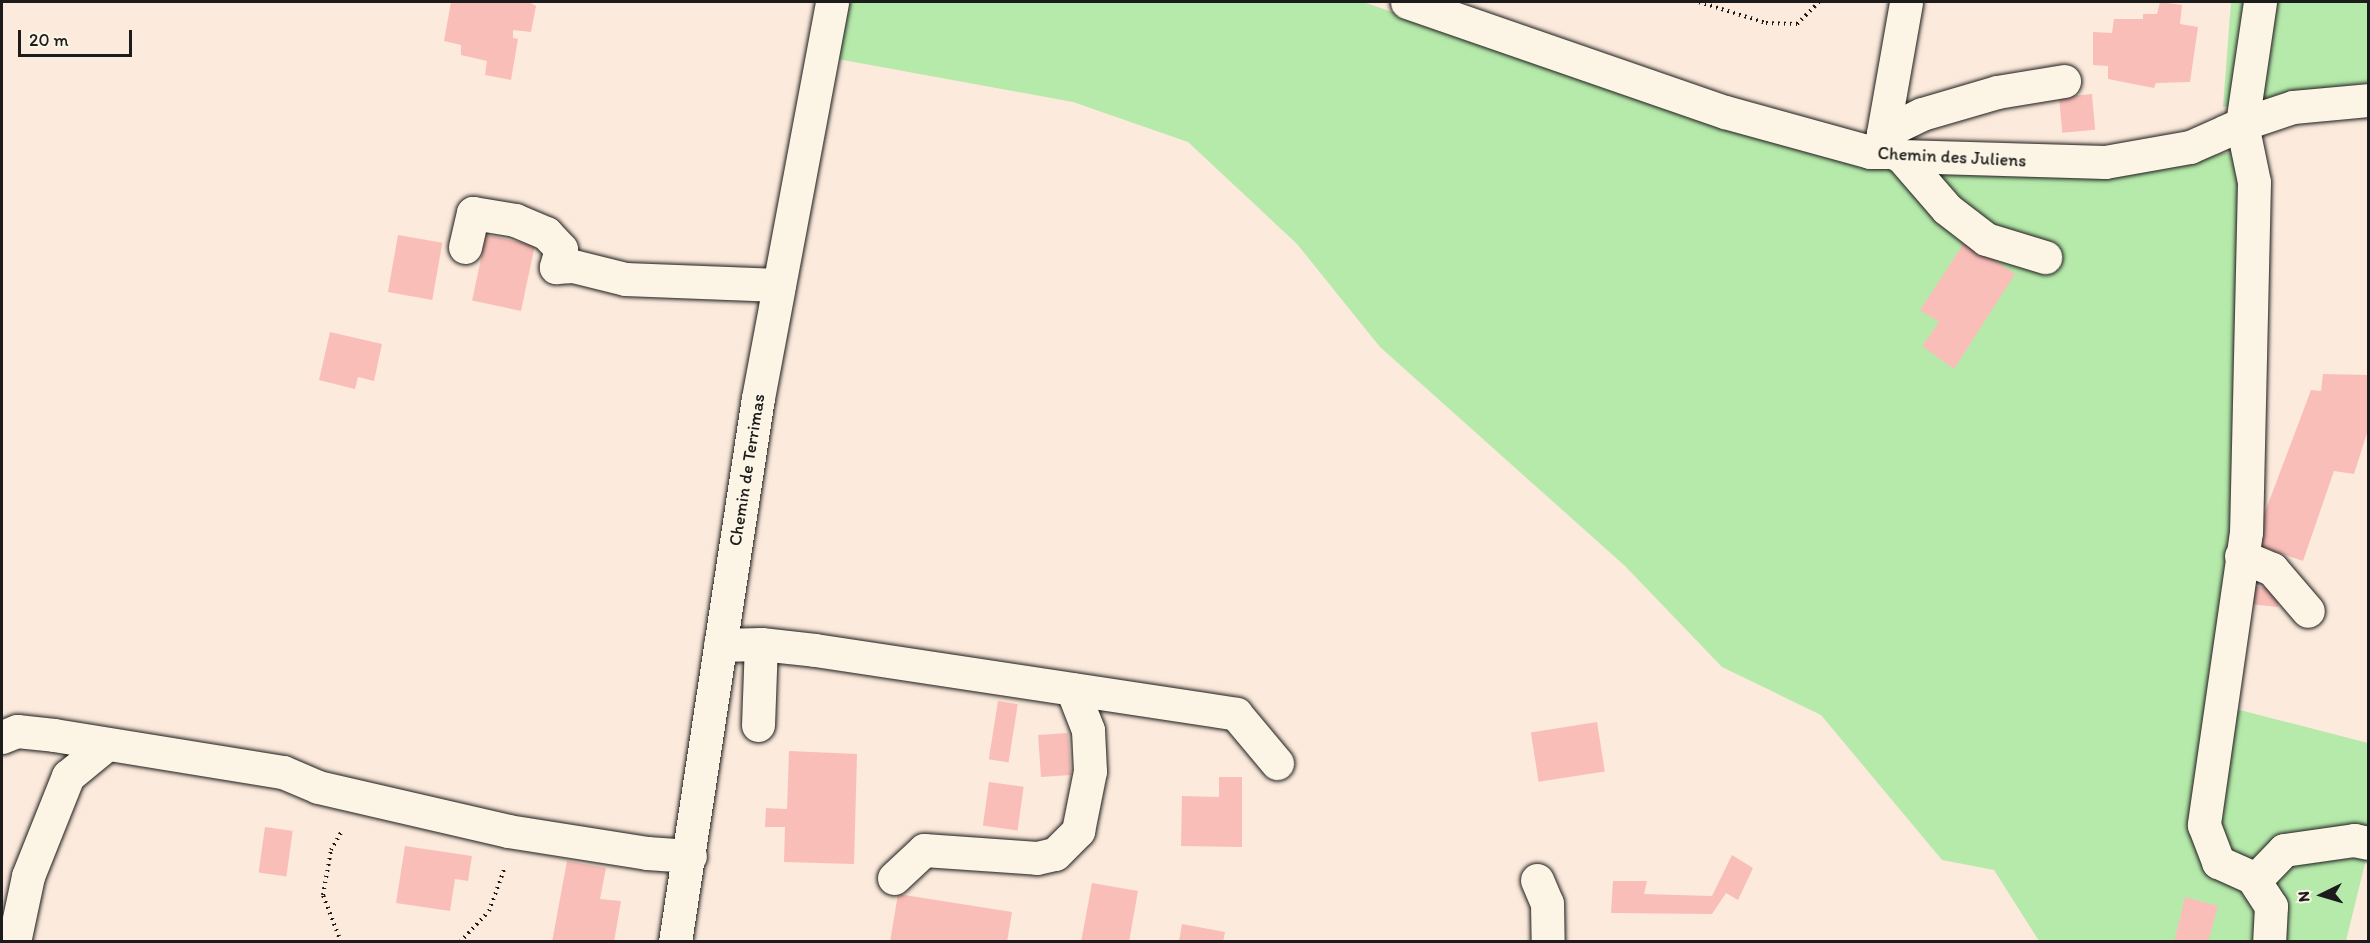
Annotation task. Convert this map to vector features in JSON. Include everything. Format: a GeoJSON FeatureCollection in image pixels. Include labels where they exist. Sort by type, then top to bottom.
{"type":"FeatureCollection","features":[{"type":"Feature","properties":{"kind":"street","name":"Chemin de Terrimas"},"geometry":{"type":"LineString","coordinates":[[675,942],[823,2]]}},
{"type":"Feature","properties":{"kind":"street","name":"Chemin des Juliens"},"geometry":{"type":"LineString","coordinates":[[1407,2],[1725,112],[1888,147],[2105,162],[2190,147],[2242,124],[2293,107],[2368,100]]}},
{"type":"Feature","properties":{"kind":"street"},"geometry":{"type":"LineString","coordinates":[[1888,147],[1906,2]]}},
{"type":"Feature","properties":{"kind":"street"},"geometry":{"type":"LineString","coordinates":[[2260,2],[2242,124],[2254,182],[2249,455],[2241,556],[2204,825],[2218,862],[2256,879],[2284,850],[2355,840],[2368,843]]}},
{"type":"Feature","properties":{"kind":"street"},"geometry":{"type":"LineString","coordinates":[[1888,147],[1922,114],[1997,92],[2064,81]]}},
{"type":"Feature","properties":{"kind":"street"},"geometry":{"type":"LineString","coordinates":[[1888,147],[1947,209],[1986,239],[2045,257]]}},
{"type":"Feature","properties":{"kind":"street"},"geometry":{"type":"LineString","coordinates":[[465,248],[473,213],[514,220],[546,232],[561,249],[556,267],[573,266],[625,279],[780,285]]}},
{"type":"Feature","properties":{"kind":"street"},"geometry":{"type":"LineString","coordinates":[[2241,556],[2272,569],[2308,611]]}},
{"type":"Feature","properties":{"kind":"street"},"geometry":{"type":"LineString","coordinates":[[720,645],[761,644],[1236,714],[1277,763]]}},
{"type":"Feature","properties":{"kind":"street"},"geometry":{"type":"LineString","coordinates":[[758,725],[761,644]]}},
{"type":"Feature","properties":{"kind":"street"},"geometry":{"type":"LineString","coordinates":[[894,878],[924,850],[1037,858],[1055,854],[1078,831],[1090,771],[1088,730],[1072,689]]}},
{"type":"Feature","properties":{"kind":"street"},"geometry":{"type":"LineString","coordinates":[[2,737],[17,731],[283,772],[318,787],[508,831],[648,854],[690,856]]}},
{"type":"Feature","properties":{"kind":"street"},"geometry":{"type":"LineString","coordinates":[[14,942],[28,876],[68,776],[107,744]]}},
{"type":"Feature","properties":{"kind":"street"},"geometry":{"type":"LineString","coordinates":[[2252,877],[2271,906],[2269,942]]}},
{"type":"Feature","properties":{"kind":"street"},"geometry":{"type":"LineString","coordinates":[[1537,880],[1547,903],[1548,942]]}},
{"type":"Feature","properties":{"kind":"path"},"geometry":{"type":"LineString","coordinates":[[1700,2],[1766,23],[1797,24],[1820,2]]}},
{"type":"Feature","properties":{"kind":"path"},"geometry":{"type":"LineString","coordinates":[[341,942],[323,895],[331,850],[351,815],[353,796]]}},
{"type":"Feature","properties":{"kind":"path"},"geometry":{"type":"LineString","coordinates":[[460,942],[489,911],[503,877],[508,831]]}},
{"type":"Feature","properties":{"kind":"green space"},"geometry":{"type":"Polygon","coordinates":[[[843,2],[1363,2],[1789,146],[2099,173],[2239,151],[2229,555],[2205,701],[2368,743],[2368,851],[2346,941],[2039,941],[1994,870],[1942,860],[1821,715],[1722,667],[1625,566],[1380,347],[1297,244],[1188,142],[1073,102],[832,58],[843,2]]]}},
{"type":"Feature","properties":{"kind":"green space"},"geometry":{"type":"Polygon","coordinates":[[[2231,2],[2368,2],[2368,82],[2223,107],[2231,2]]]}},
{"type":"Feature","properties":{"kind":"building"},"geometry":{"type":"Polygon","coordinates":[[[451,2],[529,2],[536,6],[531,32],[513,30],[513,38],[518,39],[511,80],[485,75],[487,61],[461,55],[461,45],[444,41],[451,2]]]}},
{"type":"Feature","properties":{"kind":"building"},"geometry":{"type":"Polygon","coordinates":[[[2160,2],[2182,5],[2180,24],[2198,27],[2190,82],[2156,83],[2154,88],[2108,79],[2108,66],[2093,65],[2093,32],[2112,33],[2114,19],[2143,19],[2143,14],[2157,14],[2160,2]]]}},
{"type":"Feature","properties":{"kind":"building"},"geometry":{"type":"Polygon","coordinates":[[[2092,94],[2095,130],[2062,133],[2059,97],[2092,94]]]}},
{"type":"Feature","properties":{"kind":"building"},"geometry":{"type":"Polygon","coordinates":[[[398,235],[442,243],[432,300],[388,292],[398,235]]]}},
{"type":"Feature","properties":{"kind":"building"},"geometry":{"type":"Polygon","coordinates":[[[486,235],[535,245],[521,311],[472,301],[486,235]]]}},
{"type":"Feature","properties":{"kind":"building"},"geometry":{"type":"Polygon","coordinates":[[[1966,240],[2015,274],[1954,369],[1922,346],[1939,322],[1920,310],[1966,240]]]}},
{"type":"Feature","properties":{"kind":"building"},"geometry":{"type":"Polygon","coordinates":[[[330,332],[382,344],[374,381],[358,377],[355,389],[319,380],[330,332]]]}},
{"type":"Feature","properties":{"kind":"building"},"geometry":{"type":"Polygon","coordinates":[[[2323,374],[2368,375],[2368,430],[2354,474],[2334,471],[2303,561],[2253,544],[2311,390],[2321,391],[2323,374]]]}},
{"type":"Feature","properties":{"kind":"building"},"geometry":{"type":"Polygon","coordinates":[[[2251,586],[2280,589],[2278,607],[2249,604],[2251,586]]]}},
{"type":"Feature","properties":{"kind":"building"},"geometry":{"type":"Polygon","coordinates":[[[998,701],[1018,704],[1009,762],[989,759],[998,701]]]}},
{"type":"Feature","properties":{"kind":"building"},"geometry":{"type":"Polygon","coordinates":[[[1597,722],[1605,771],[1539,782],[1531,732],[1597,722]]]}},
{"type":"Feature","properties":{"kind":"building"},"geometry":{"type":"Polygon","coordinates":[[[1068,733],[1071,775],[1041,777],[1038,735],[1068,733]]]}},
{"type":"Feature","properties":{"kind":"building"},"geometry":{"type":"Polygon","coordinates":[[[789,751],[857,754],[854,864],[784,862],[785,827],[765,827],[766,808],[787,809],[789,751]]]}},
{"type":"Feature","properties":{"kind":"building"},"geometry":{"type":"Polygon","coordinates":[[[1219,777],[1242,777],[1242,847],[1181,846],[1182,796],[1219,797],[1219,777]]]}},
{"type":"Feature","properties":{"kind":"building"},"geometry":{"type":"Polygon","coordinates":[[[989,782],[1024,787],[1018,830],[983,826],[989,782]]]}},
{"type":"Feature","properties":{"kind":"building"},"geometry":{"type":"Polygon","coordinates":[[[265,827],[293,831],[286,876],[259,873],[265,827]]]}},
{"type":"Feature","properties":{"kind":"building"},"geometry":{"type":"Polygon","coordinates":[[[405,846],[472,856],[468,881],[455,879],[450,911],[396,903],[405,846]]]}},
{"type":"Feature","properties":{"kind":"building"},"geometry":{"type":"Polygon","coordinates":[[[1732,855],[1753,868],[1738,900],[1726,893],[1712,914],[1611,913],[1613,881],[1647,881],[1644,894],[1712,896],[1732,855]]]}},
{"type":"Feature","properties":{"kind":"building"},"geometry":{"type":"Polygon","coordinates":[[[567,861],[606,868],[600,899],[621,901],[614,942],[552,942],[567,861]]]}},
{"type":"Feature","properties":{"kind":"building"},"geometry":{"type":"Polygon","coordinates":[[[1092,883],[1138,891],[1129,942],[1081,942],[1092,883]]]}},
{"type":"Feature","properties":{"kind":"building"},"geometry":{"type":"Polygon","coordinates":[[[898,894],[1012,912],[1007,942],[890,942],[898,894]]]}},
{"type":"Feature","properties":{"kind":"building"},"geometry":{"type":"Polygon","coordinates":[[[2185,897],[2218,906],[2208,942],[2174,942],[2185,897]]]}},
{"type":"Feature","properties":{"kind":"building"},"geometry":{"type":"Polygon","coordinates":[[[1182,924],[1225,932],[1223,942],[1179,942],[1182,924]]]}}]}
